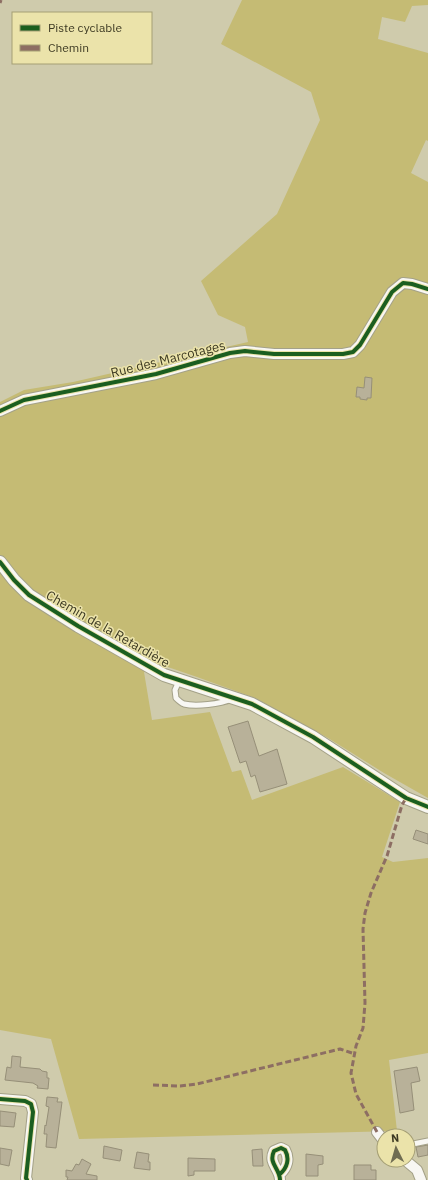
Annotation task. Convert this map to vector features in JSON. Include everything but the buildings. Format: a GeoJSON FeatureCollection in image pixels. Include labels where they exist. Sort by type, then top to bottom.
{"type":"FeatureCollection","features":[{"type":"Feature","properties":{"kind":"street","name":"Rue des Marcotages"},"geometry":{"type":"LineString","coordinates":[[0,411],[24,400],[156,374],[230,353],[245,351],[274,354],[343,354],[353,352],[360,345],[392,292],[402,283],[412,284],[428,289]]}},
{"type":"Feature","properties":{"kind":"street","name":"Chemin de la Retardière"},"geometry":{"type":"LineString","coordinates":[[0,562],[28,595],[78,626],[164,675],[252,704],[313,737],[406,798],[428,808]]}},
{"type":"Feature","properties":{"kind":"street"},"geometry":{"type":"LineString","coordinates":[[0,1098],[25,1101],[31,1104],[33,1112],[26,1180]]}},
{"type":"Feature","properties":{"kind":"street"},"geometry":{"type":"LineString","coordinates":[[415,1168],[421,1180]]}},
{"type":"Feature","properties":{"kind":"lane"},"geometry":{"type":"LineString","coordinates":[[179,680],[176,690],[176,698],[183,704],[206,705],[225,702],[235,698]]}},
{"type":"Feature","properties":{"kind":"lane"},"geometry":{"type":"LineString","coordinates":[[416,1143],[428,1141]]}},
{"type":"Feature","properties":{"kind":"shaded area"},"geometry":{"type":"Polygon","coordinates":[[[242,0],[428,0],[428,5],[412,6],[405,22],[382,17],[378,39],[428,53],[428,141],[426,140],[411,173],[428,182],[428,798],[384,773],[328,738],[255,698],[159,664],[144,672],[152,720],[210,712],[232,772],[241,770],[252,800],[343,767],[400,802],[382,857],[393,862],[428,858],[428,1053],[389,1060],[397,1128],[376,1128],[376,1132],[79,1139],[51,1039],[0,1030],[0,402],[24,390],[73,382],[248,342],[245,327],[218,315],[201,281],[277,214],[320,120],[311,92],[221,44],[242,0]]]}},
{"type":"Feature","properties":{"kind":"marked path"},"geometry":{"type":"LineString","coordinates":[[376,1130],[356,1094],[351,1073],[356,1046],[363,1028],[365,1003],[363,929],[365,913],[371,893],[387,856],[402,805],[406,798]]}},
{"type":"Feature","properties":{"kind":"marked path"},"geometry":{"type":"LineString","coordinates":[[153,1085],[180,1086],[197,1084],[340,1049],[355,1054]]}},
{"type":"Feature","properties":{"kind":"cycle path"},"geometry":{"type":"LineString","coordinates":[[0,411],[24,400],[156,374],[230,353],[245,351],[274,354],[343,354],[353,352],[360,345],[392,292],[403,283],[428,289]]}},
{"type":"Feature","properties":{"kind":"cycle path"},"geometry":{"type":"LineString","coordinates":[[0,562],[14,580],[29,595],[78,626],[164,675],[252,704],[313,737],[406,798],[428,807]]}},
{"type":"Feature","properties":{"kind":"cycle path"},"geometry":{"type":"LineString","coordinates":[[0,1099],[25,1101],[31,1104],[33,1112],[27,1180]]}},
{"type":"Feature","properties":{"kind":"cycle path"},"geometry":{"type":"LineString","coordinates":[[280,1174],[286,1166],[287,1160],[287,1153],[281,1148],[274,1151],[272,1159],[280,1180]]}}]}
